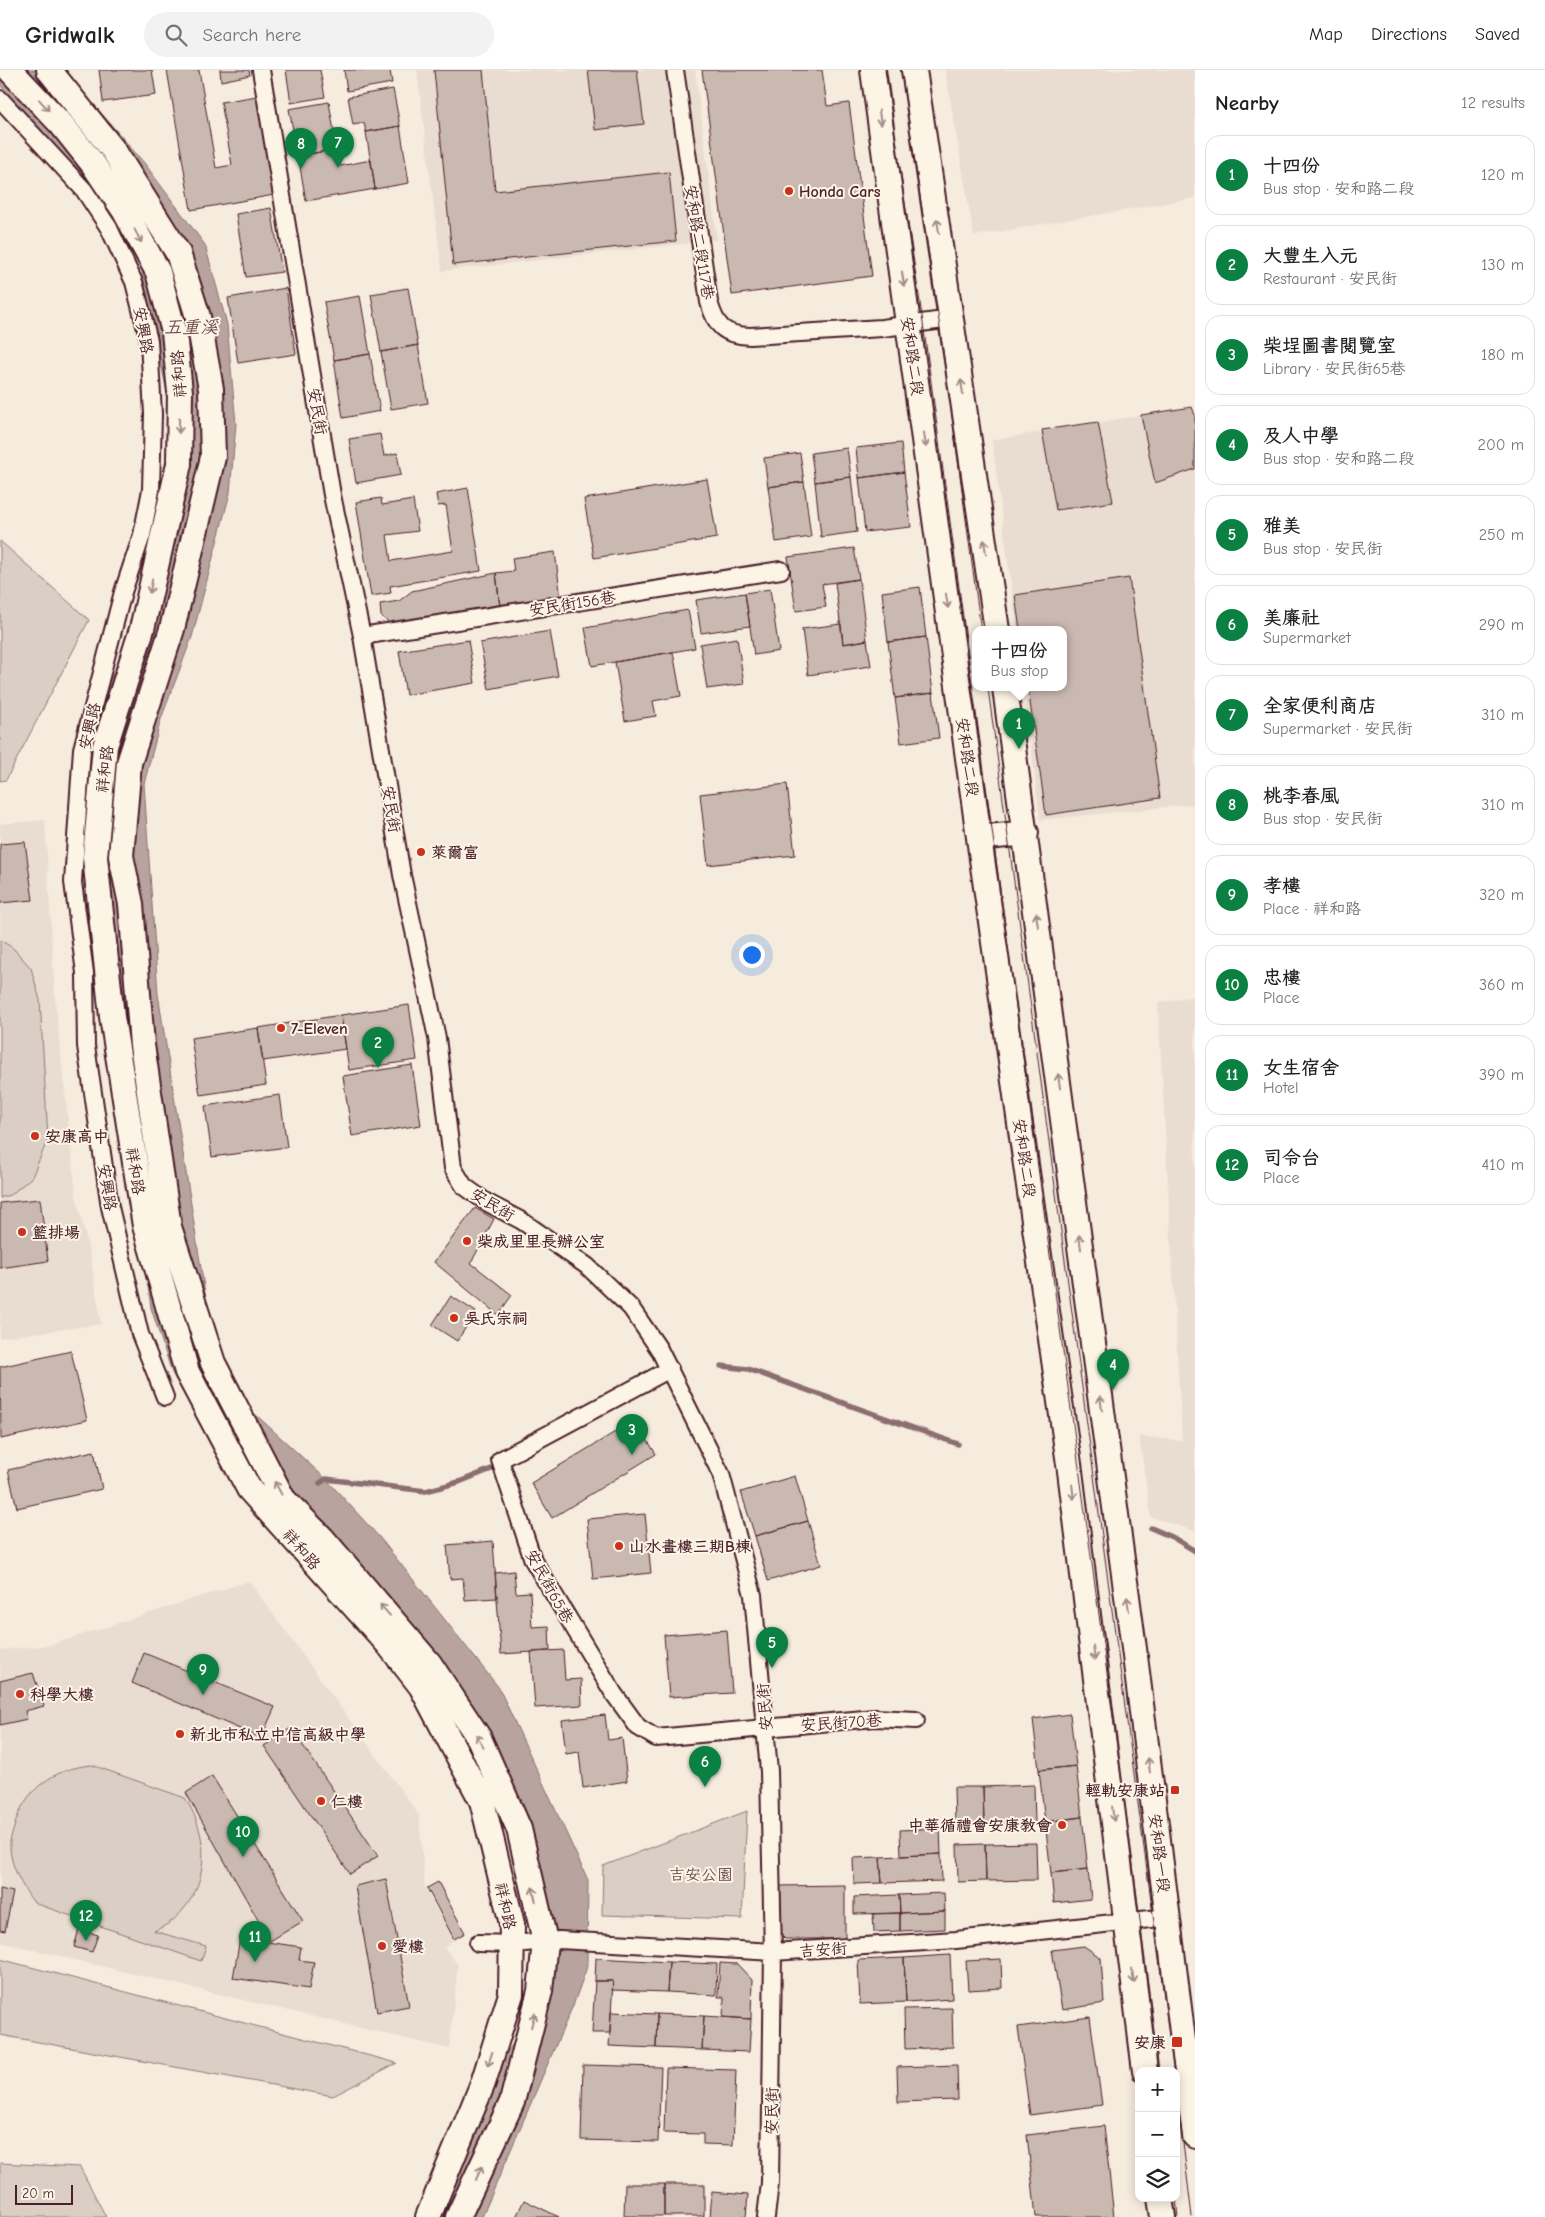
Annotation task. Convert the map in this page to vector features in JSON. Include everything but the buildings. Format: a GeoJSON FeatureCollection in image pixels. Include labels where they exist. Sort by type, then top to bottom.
{"type":"FeatureCollection","features":[{"type":"Feature","properties":{"kind":"main road","name":"祥和路"},"geometry":{"type":"LineString","coordinates":[[10,70],[62,125],[93,164],[124,210],[158,272],[174,332],[180,392],[178,464],[142,628],[105,746],[95,857],[112,1016],[145,1226],[187,1372],[249,1489],[389,1645],[421,1686],[482,1801],[512,1924],[511,1994],[482,2083],[428,2217]]}},
{"type":"Feature","properties":{"kind":"main road","name":"祥和路"},"geometry":{"type":"LineString","coordinates":[[50,70],[114,151],[178,253],[198,317],[211,389],[214,457],[172,629],[129,763],[121,856],[131,904],[142,1045],[169,1227],[213,1363],[283,1499],[323,1539],[423,1655],[479,1738],[520,1829],[552,1941],[512,2102],[458,2217]]}},
{"type":"Feature","properties":{"kind":"main road","name":"安和路二段"},"geometry":{"type":"LineString","coordinates":[[873,70],[1066,1444],[1127,1922]]}},
{"type":"Feature","properties":{"kind":"main road"},"geometry":{"type":"LineString","coordinates":[[914,70],[996,626]]}},
{"type":"Feature","properties":{"kind":"main road"},"geometry":{"type":"LineString","coordinates":[[980,838],[1026,833],[1005,691]]}},
{"type":"Feature","properties":{"kind":"main road","name":"安和路一段"},"geometry":{"type":"LineString","coordinates":[[1026,833],[1108,1451],[1195,2136]]}},
{"type":"Feature","properties":{"kind":"main road"},"geometry":{"type":"LineString","coordinates":[[1127,1922],[1145,2067]]}},
{"type":"Feature","properties":{"kind":"main road"},"geometry":{"type":"LineString","coordinates":[[1161,2202],[1163,2217]]}},
{"type":"Feature","properties":{"kind":"street","name":"安民街"},"geometry":{"type":"LineString","coordinates":[[261,70],[332,495],[362,636],[402,875],[436,1038],[453,1168],[464,1186],[486,1202],[522,1221],[587,1266],[631,1308],[670,1369],[722,1474],[753,1595],[766,1728],[772,1952],[770,2183],[766,2217]]}},
{"type":"Feature","properties":{"kind":"street","name":"安和路二段117巷"},"geometry":{"type":"LineString","coordinates":[[675,70],[709,302],[714,318],[722,329],[736,336],[750,336],[909,325],[952,319]]}},
{"type":"Feature","properties":{"kind":"street","name":"安興路"},"geometry":{"type":"LineString","coordinates":[[0,99],[84,190],[109,228],[134,282],[149,341],[153,414],[151,490],[142,535],[111,636],[82,749],[73,882],[85,973],[86,1046],[110,1206],[140,1334],[165,1397]]}},
{"type":"Feature","properties":{"kind":"street","name":"安民街156巷"},"geometry":{"type":"LineString","coordinates":[[362,636],[781,570]]}},
{"type":"Feature","properties":{"kind":"street","name":"安民街65巷"},"geometry":{"type":"LineString","coordinates":[[670,1369],[500,1460],[533,1560],[614,1694],[638,1727],[656,1738],[766,1728]]}},
{"type":"Feature","properties":{"kind":"street","name":"安民街70巷"},"geometry":{"type":"LineString","coordinates":[[766,1728],[875,1718],[916,1720]]}},
{"type":"Feature","properties":{"kind":"street","name":"吉安街"},"geometry":{"type":"LineString","coordinates":[[478,1943],[513,1944],[552,1941],[772,1952],[956,1940],[1168,1917]]}},
{"type":"Feature","properties":{"kind":"shaded area"},"geometry":{"type":"Polygon","coordinates":[[[417,70],[695,70],[717,240],[442,271],[417,70]]]}},
{"type":"Feature","properties":{"kind":"shaded area"},"geometry":{"type":"Polygon","coordinates":[[[945,70],[1195,70],[1195,198],[974,236],[945,70]]]}},
{"type":"Feature","properties":{"kind":"shaded area"},"geometry":{"type":"Polygon","coordinates":[[[1192,407],[1195,415],[1195,804],[1040,820],[1024,691],[1067,691],[1067,626],[1016,626],[992,440],[1192,407]]]}},
{"type":"Feature","properties":{"kind":"shaded area","name":"安康高中"},"geometry":{"type":"Polygon","coordinates":[[[45,820],[55,999],[76,1195],[91,1259],[101,1324],[0,1338],[0,824],[45,820]]]}},
{"type":"Feature","properties":{"kind":"shaded area"},"geometry":{"type":"Polygon","coordinates":[[[1195,996],[1195,1531],[1151,1517],[1139,1436],[1182,1441],[1158,1003],[1195,996]]]}},
{"type":"Feature","properties":{"kind":"shaded area","name":"新北市私立中信高級中學"},"geometry":{"type":"Polygon","coordinates":[[[249,1581],[419,1815],[425,1888],[454,1940],[444,1947],[458,1965],[449,2049],[0,1942],[0,1650],[50,1645],[249,1581]]]}},
{"type":"Feature","properties":{"kind":"green space"},"geometry":{"type":"Polygon","coordinates":[[[0,541],[89,620],[6,780],[0,781],[0,541]]]}},
{"type":"Feature","properties":{"kind":"green space"},"geometry":{"type":"Polygon","coordinates":[[[0,940],[13,948],[31,968],[40,1000],[48,1139],[32,1177],[12,1194],[0,1198],[0,940]]]}},
{"type":"Feature","properties":{"kind":"green space"},"geometry":{"type":"Polygon","coordinates":[[[92,1765],[185,1798],[193,1813],[202,1846],[200,1879],[194,1894],[185,1908],[172,1921],[154,1931],[206,1946],[201,1961],[34,1903],[21,1883],[12,1862],[10,1845],[18,1815],[25,1803],[42,1783],[53,1776],[78,1767],[92,1765]]]}},
{"type":"Feature","properties":{"kind":"green space","name":"吉安公園"},"geometry":{"type":"Polygon","coordinates":[[[747,1811],[742,1919],[602,1915],[603,1866],[747,1811]]]}},
{"type":"Feature","properties":{"kind":"green space"},"geometry":{"type":"Polygon","coordinates":[[[0,1959],[397,2063],[333,2096],[0,2035],[0,1959]]]}},
{"type":"Feature","properties":{"kind":"green space"},"geometry":{"type":"Polygon","coordinates":[[[0,2163],[80,2167],[106,2217],[0,2217],[0,2163]]]}},
{"type":"Feature","properties":{"kind":"water","name":"五重溪"},"geometry":{"type":"Polygon","coordinates":[[[0,70],[64,70],[145,164],[205,245],[227,324],[236,424],[230,493],[192,637],[161,719],[144,784],[158,994],[209,1319],[231,1392],[326,1479],[380,1538],[499,1688],[588,1880],[587,1967],[574,2003],[482,2217],[415,2217],[446,2145],[518,2036],[549,1909],[533,1831],[509,1773],[483,1738],[210,1441],[172,1373],[151,1308],[112,1017],[88,899],[84,760],[94,713],[120,659],[147,573],[168,461],[171,412],[142,271],[99,193],[0,85],[0,70]]]}},
{"type":"Feature","properties":{"kind":"waterway"},"geometry":{"type":"LineString","coordinates":[[721,1366],[748,1369],[958,1444]]}},
{"type":"Feature","properties":{"kind":"waterway"},"geometry":{"type":"LineString","coordinates":[[320,1483],[326,1479],[426,1491],[459,1482],[494,1468]]}},
{"type":"Feature","properties":{"kind":"waterway"},"geometry":{"type":"LineString","coordinates":[[1151,1528],[1172,1537],[1195,1551]]}},
{"type":"Feature","properties":{"kind":"tram line"},"geometry":{"type":"LineString","coordinates":[[885,70],[922,316],[972,683]]}},
{"type":"Feature","properties":{"kind":"tram line"},"geometry":{"type":"LineString","coordinates":[[901,70],[938,314],[980,626]]}},
{"type":"Feature","properties":{"kind":"tram line"},"geometry":{"type":"LineString","coordinates":[[973,691],[1132,1857],[1158,2067]]}},
{"type":"Feature","properties":{"kind":"tram line"},"geometry":{"type":"LineString","coordinates":[[988,691],[1173,2067]]}},
{"type":"Feature","properties":{"kind":"tram line"},"geometry":{"type":"LineString","coordinates":[[1179,2112],[1192,2217]]}},
{"type":"Feature","properties":{"kind":"tram line"},"geometry":{"type":"LineString","coordinates":[[1176,2202],[1178,2217]]}},
{"type":"Feature","properties":{"kind":"place","name":"全家便利商店"},"geometry":{"type":"Point","coordinates":[338,168]}},
{"type":"Feature","properties":{"kind":"place","name":"桃李春風"},"geometry":{"type":"Point","coordinates":[301,169]}},
{"type":"Feature","properties":{"kind":"place","name":"Honda Cars"},"geometry":{"type":"Point","coordinates":[789,191]}},
{"type":"Feature","properties":{"kind":"place","name":"十四份"},"geometry":{"type":"Point","coordinates":[1019,749]}},
{"type":"Feature","properties":{"kind":"place","name":"萊爾富"},"geometry":{"type":"Point","coordinates":[421,852]}},
{"type":"Feature","properties":{"kind":"place","name":"7-Eleven"},"geometry":{"type":"Point","coordinates":[281,1028]}},
{"type":"Feature","properties":{"kind":"place","name":"大豐生入元"},"geometry":{"type":"Point","coordinates":[378,1068]}},
{"type":"Feature","properties":{"kind":"place","name":"安康高中"},"geometry":{"type":"Point","coordinates":[35,1136]}},
{"type":"Feature","properties":{"kind":"place","name":"籃排場"},"geometry":{"type":"Point","coordinates":[22,1232]}},
{"type":"Feature","properties":{"kind":"place","name":"柴成里里長辦公室"},"geometry":{"type":"Point","coordinates":[467,1241]}},
{"type":"Feature","properties":{"kind":"place","name":"吳氏宗祠"},"geometry":{"type":"Point","coordinates":[454,1318]}},
{"type":"Feature","properties":{"kind":"place","name":"及人中學"},"geometry":{"type":"Point","coordinates":[1113,1390]}},
{"type":"Feature","properties":{"kind":"place","name":"柴埕圖書閱覽室"},"geometry":{"type":"Point","coordinates":[632,1455]}},
{"type":"Feature","properties":{"kind":"place","name":"山水畫樓三期B棟"},"geometry":{"type":"Point","coordinates":[619,1546]}},
{"type":"Feature","properties":{"kind":"place","name":"雅美"},"geometry":{"type":"Point","coordinates":[772,1668]}},
{"type":"Feature","properties":{"kind":"place","name":"科學大樓"},"geometry":{"type":"Point","coordinates":[20,1694]}},
{"type":"Feature","properties":{"kind":"place","name":"孝樓"},"geometry":{"type":"Point","coordinates":[203,1695]}},
{"type":"Feature","properties":{"kind":"place","name":"新北市私立中信高級中學"},"geometry":{"type":"Point","coordinates":[180,1734]}},
{"type":"Feature","properties":{"kind":"place","name":"美廉社"},"geometry":{"type":"Point","coordinates":[705,1787]}},
{"type":"Feature","properties":{"kind":"place","name":"輕軌安康站"},"geometry":{"type":"Point","coordinates":[1175,1790]}},
{"type":"Feature","properties":{"kind":"place","name":"仁樓"},"geometry":{"type":"Point","coordinates":[321,1801]}},
{"type":"Feature","properties":{"kind":"place","name":"中華循禮會安康教會"},"geometry":{"type":"Point","coordinates":[1062,1825]}},
{"type":"Feature","properties":{"kind":"place","name":"忠樓"},"geometry":{"type":"Point","coordinates":[243,1857]}},
{"type":"Feature","properties":{"kind":"place","name":"司令台"},"geometry":{"type":"Point","coordinates":[86,1941]}},
{"type":"Feature","properties":{"kind":"place","name":"愛樓"},"geometry":{"type":"Point","coordinates":[382,1946]}},
{"type":"Feature","properties":{"kind":"place","name":"女生宿舍"},"geometry":{"type":"Point","coordinates":[255,1962]}},
{"type":"Feature","properties":{"kind":"place","name":"安康"},"geometry":{"type":"Point","coordinates":[1177,2042]}}]}
